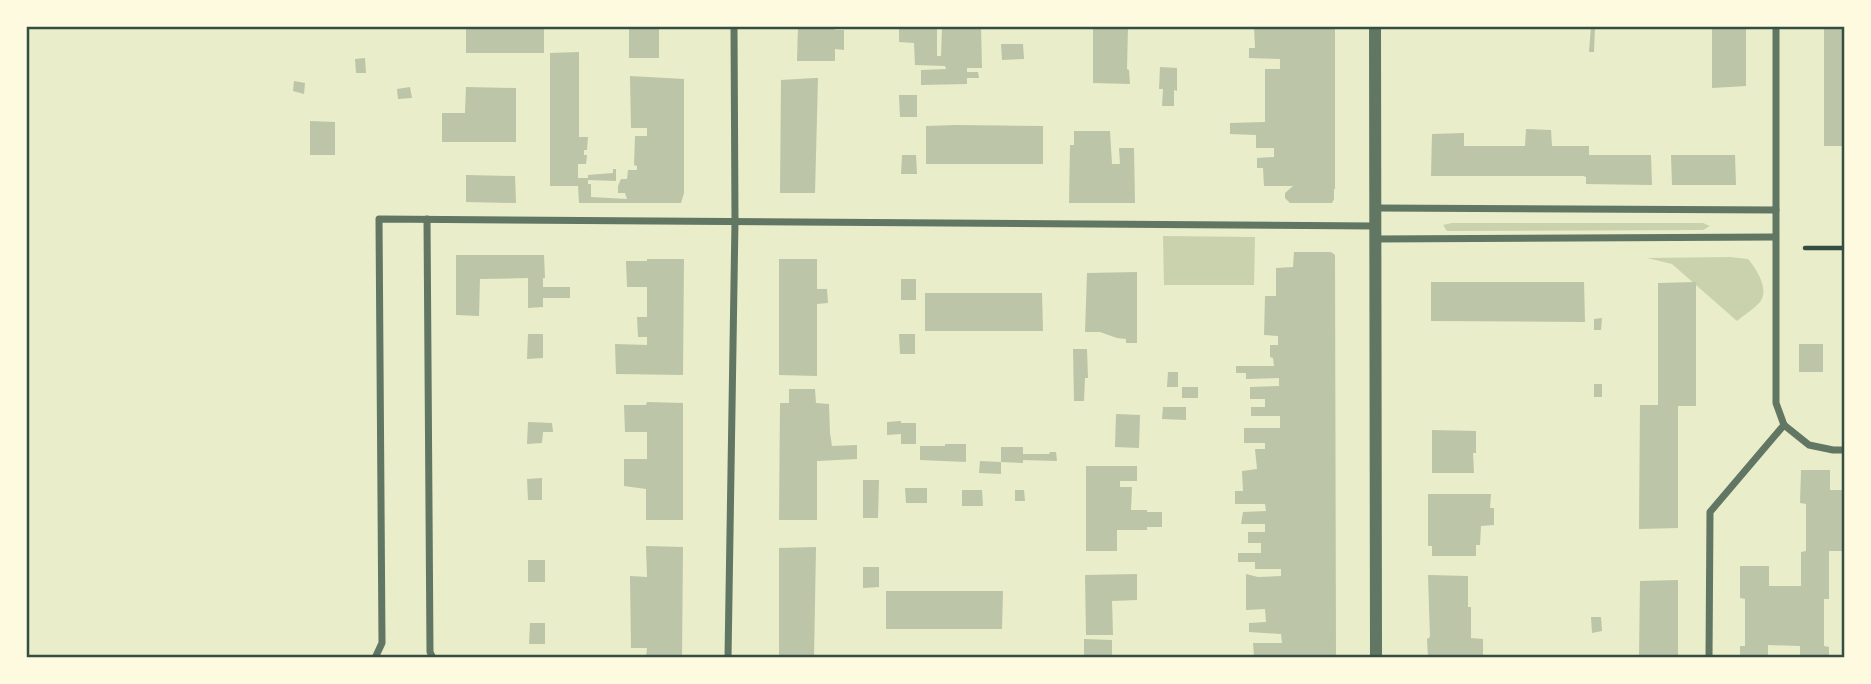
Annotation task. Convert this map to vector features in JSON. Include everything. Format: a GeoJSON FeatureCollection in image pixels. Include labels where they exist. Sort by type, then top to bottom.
{"type":"FeatureCollection","features":[{"type":"Feature","properties":{"kind":"street"},"geometry":{"type":"LineString","coordinates":[[728,658],[735,221],[734,26]]}},
{"type":"Feature","properties":{"kind":"street"},"geometry":{"type":"LineString","coordinates":[[1375,26],[1376,658]]}},
{"type":"Feature","properties":{"kind":"street"},"geometry":{"type":"LineString","coordinates":[[1776,26],[1776,403],[1784,425],[1809,445],[1845,450]]}},
{"type":"Feature","properties":{"kind":"street"},"geometry":{"type":"LineString","coordinates":[[1376,208],[1776,210]]}},
{"type":"Feature","properties":{"kind":"street"},"geometry":{"type":"LineString","coordinates":[[375,658],[382,643],[379,219],[735,221],[1776,237]]}},
{"type":"Feature","properties":{"kind":"street"},"geometry":{"type":"LineString","coordinates":[[427,219],[430,652],[433,658]]}},
{"type":"Feature","properties":{"kind":"street"},"geometry":{"type":"LineString","coordinates":[[1709,658],[1710,512],[1784,425]]}},
{"type":"Feature","properties":{"kind":"path"},"geometry":{"type":"LineString","coordinates":[[1805,248],[1845,248]]}},
{"type":"Feature","properties":{"kind":"green space"},"geometry":{"type":"Polygon","coordinates":[[[1703,223],[1710,226],[1703,230],[1447,231],[1443,225],[1703,223]]]}},
{"type":"Feature","properties":{"kind":"green space"},"geometry":{"type":"Polygon","coordinates":[[[1163,236],[1255,237],[1254,285],[1164,285],[1163,236]]]}},
{"type":"Feature","properties":{"kind":"green space"},"geometry":{"type":"Polygon","coordinates":[[[1647,258],[1748,259],[1763,285],[1760,302],[1737,321],[1672,264],[1647,258]]]}},
{"type":"Feature","properties":{"kind":"building"},"geometry":{"type":"Polygon","coordinates":[[[466,26],[544,26],[544,53],[466,53],[466,26]]]}},
{"type":"Feature","properties":{"kind":"building"},"geometry":{"type":"Polygon","coordinates":[[[629,26],[659,26],[659,58],[629,58],[629,26]]]}},
{"type":"Feature","properties":{"kind":"building"},"geometry":{"type":"Polygon","coordinates":[[[798,26],[835,26],[835,30],[844,30],[844,50],[835,49],[835,61],[797,61],[798,26]]]}},
{"type":"Feature","properties":{"kind":"building"},"geometry":{"type":"Polygon","coordinates":[[[899,26],[937,27],[937,56],[941,56],[942,27],[981,26],[982,68],[967,68],[967,72],[978,72],[979,78],[967,78],[967,84],[921,85],[921,70],[946,69],[945,66],[915,65],[914,43],[899,42],[899,26]]]}},
{"type":"Feature","properties":{"kind":"building"},"geometry":{"type":"Polygon","coordinates":[[[1093,26],[1128,27],[1127,69],[1130,84],[1093,83],[1093,26]]]}},
{"type":"Feature","properties":{"kind":"building"},"geometry":{"type":"Polygon","coordinates":[[[1335,26],[1335,189],[1332,203],[1290,203],[1285,198],[1285,193],[1293,186],[1264,186],[1263,168],[1257,168],[1257,158],[1274,157],[1274,148],[1256,148],[1256,135],[1230,134],[1230,123],[1265,122],[1265,69],[1280,69],[1280,59],[1249,58],[1249,48],[1255,48],[1254,27],[1335,26]]]}},
{"type":"Feature","properties":{"kind":"building"},"geometry":{"type":"Polygon","coordinates":[[[1591,26],[1595,26],[1594,52],[1589,52],[1591,26]]]}},
{"type":"Feature","properties":{"kind":"building"},"geometry":{"type":"Polygon","coordinates":[[[1712,26],[1746,26],[1746,86],[1712,88],[1712,26]]]}},
{"type":"Feature","properties":{"kind":"building"},"geometry":{"type":"Polygon","coordinates":[[[1824,26],[1845,26],[1845,146],[1824,146],[1824,26]]]}},
{"type":"Feature","properties":{"kind":"building"},"geometry":{"type":"Polygon","coordinates":[[[1001,44],[1023,44],[1024,59],[1002,60],[1001,44]]]}},
{"type":"Feature","properties":{"kind":"building"},"geometry":{"type":"Polygon","coordinates":[[[579,52],[579,137],[588,137],[587,150],[584,150],[584,155],[587,155],[586,164],[578,164],[578,178],[613,173],[613,169],[616,169],[616,181],[588,180],[588,184],[591,184],[591,197],[627,199],[625,193],[618,193],[618,186],[621,179],[627,179],[628,170],[637,170],[634,165],[635,136],[647,136],[647,128],[631,128],[630,76],[684,79],[684,193],[681,203],[579,203],[578,186],[550,186],[550,53],[579,52]]]}},
{"type":"Feature","properties":{"kind":"building"},"geometry":{"type":"Polygon","coordinates":[[[365,58],[366,73],[356,73],[355,59],[365,58]]]}},
{"type":"Feature","properties":{"kind":"building"},"geometry":{"type":"Polygon","coordinates":[[[1160,67],[1177,68],[1174,106],[1162,106],[1163,89],[1159,89],[1160,67]]]}},
{"type":"Feature","properties":{"kind":"building"},"geometry":{"type":"Polygon","coordinates":[[[818,78],[815,193],[780,193],[781,80],[818,78]]]}},
{"type":"Feature","properties":{"kind":"building"},"geometry":{"type":"Polygon","coordinates":[[[294,81],[305,83],[304,94],[293,91],[294,81]]]}},
{"type":"Feature","properties":{"kind":"building"},"geometry":{"type":"Polygon","coordinates":[[[410,87],[412,98],[398,99],[397,89],[410,87]]]}},
{"type":"Feature","properties":{"kind":"building"},"geometry":{"type":"Polygon","coordinates":[[[466,87],[516,88],[516,142],[442,142],[442,113],[465,113],[466,87]]]}},
{"type":"Feature","properties":{"kind":"building"},"geometry":{"type":"Polygon","coordinates":[[[899,95],[917,95],[917,117],[900,117],[899,95]]]}},
{"type":"Feature","properties":{"kind":"building"},"geometry":{"type":"Polygon","coordinates":[[[310,121],[335,122],[335,155],[310,155],[310,121]]]}},
{"type":"Feature","properties":{"kind":"building"},"geometry":{"type":"Polygon","coordinates":[[[926,126],[1043,126],[1043,164],[926,164],[926,126]]]}},
{"type":"Feature","properties":{"kind":"building"},"geometry":{"type":"Polygon","coordinates":[[[1526,129],[1551,130],[1552,146],[1589,146],[1589,155],[1651,155],[1652,185],[1586,184],[1586,177],[1583,176],[1431,176],[1432,134],[1464,133],[1464,146],[1525,146],[1526,129]]]}},
{"type":"Feature","properties":{"kind":"building"},"geometry":{"type":"Polygon","coordinates":[[[1074,131],[1110,131],[1112,164],[1120,164],[1119,148],[1134,148],[1135,203],[1069,203],[1070,145],[1074,145],[1074,131]]]}},
{"type":"Feature","properties":{"kind":"building"},"geometry":{"type":"Polygon","coordinates":[[[902,155],[916,155],[917,174],[901,174],[902,155]]]}},
{"type":"Feature","properties":{"kind":"building"},"geometry":{"type":"Polygon","coordinates":[[[1671,155],[1735,155],[1736,185],[1672,185],[1671,155]]]}},
{"type":"Feature","properties":{"kind":"building"},"geometry":{"type":"Polygon","coordinates":[[[466,175],[515,176],[516,203],[466,202],[466,175]]]}},
{"type":"Feature","properties":{"kind":"building"},"geometry":{"type":"Polygon","coordinates":[[[1294,252],[1331,252],[1335,255],[1336,658],[1256,658],[1253,643],[1282,643],[1281,634],[1249,632],[1249,623],[1266,622],[1265,609],[1246,610],[1246,574],[1258,577],[1281,576],[1281,569],[1255,569],[1255,562],[1238,562],[1238,553],[1261,553],[1261,543],[1248,543],[1248,532],[1265,532],[1265,524],[1241,524],[1243,512],[1266,511],[1265,504],[1235,504],[1235,491],[1243,491],[1242,471],[1257,469],[1255,449],[1265,449],[1265,443],[1244,443],[1244,428],[1280,428],[1280,416],[1251,416],[1251,407],[1265,407],[1265,399],[1250,399],[1250,387],[1279,386],[1279,378],[1246,379],[1246,373],[1236,373],[1236,366],[1274,366],[1273,358],[1270,357],[1270,345],[1278,345],[1278,336],[1264,335],[1265,296],[1276,296],[1276,268],[1293,267],[1294,252]]]}},
{"type":"Feature","properties":{"kind":"building"},"geometry":{"type":"Polygon","coordinates":[[[456,255],[544,255],[543,287],[570,287],[570,298],[543,298],[543,307],[528,308],[528,278],[480,279],[479,316],[456,315],[456,255]]]}},
{"type":"Feature","properties":{"kind":"building"},"geometry":{"type":"Polygon","coordinates":[[[684,259],[683,375],[616,374],[615,344],[647,345],[647,337],[638,337],[637,317],[647,317],[647,287],[627,287],[626,261],[684,259]]]}},
{"type":"Feature","properties":{"kind":"building"},"geometry":{"type":"Polygon","coordinates":[[[779,259],[817,259],[817,289],[827,289],[828,303],[817,304],[817,376],[779,375],[779,259]]]}},
{"type":"Feature","properties":{"kind":"building"},"geometry":{"type":"Polygon","coordinates":[[[1137,272],[1137,343],[1126,343],[1126,339],[1100,332],[1085,332],[1087,273],[1137,272]]]}},
{"type":"Feature","properties":{"kind":"building"},"geometry":{"type":"Polygon","coordinates":[[[901,279],[916,279],[916,300],[901,300],[901,279]]]}},
{"type":"Feature","properties":{"kind":"building"},"geometry":{"type":"Polygon","coordinates":[[[1431,282],[1584,282],[1585,322],[1431,321],[1431,282]]]}},
{"type":"Feature","properties":{"kind":"building"},"geometry":{"type":"Polygon","coordinates":[[[1696,282],[1696,406],[1678,406],[1678,528],[1639,529],[1640,405],[1658,405],[1658,283],[1696,282]]]}},
{"type":"Feature","properties":{"kind":"building"},"geometry":{"type":"Polygon","coordinates":[[[925,293],[1042,293],[1043,331],[925,331],[925,293]]]}},
{"type":"Feature","properties":{"kind":"building"},"geometry":{"type":"Polygon","coordinates":[[[1602,318],[1601,330],[1594,330],[1594,319],[1602,318]]]}},
{"type":"Feature","properties":{"kind":"building"},"geometry":{"type":"Polygon","coordinates":[[[528,334],[543,334],[543,358],[527,359],[528,334]]]}},
{"type":"Feature","properties":{"kind":"building"},"geometry":{"type":"Polygon","coordinates":[[[899,334],[915,334],[915,354],[900,354],[899,334]]]}},
{"type":"Feature","properties":{"kind":"building"},"geometry":{"type":"Polygon","coordinates":[[[1799,344],[1823,344],[1823,372],[1799,372],[1799,344]]]}},
{"type":"Feature","properties":{"kind":"building"},"geometry":{"type":"Polygon","coordinates":[[[1073,349],[1087,349],[1088,378],[1085,378],[1084,401],[1074,401],[1073,349]]]}},
{"type":"Feature","properties":{"kind":"building"},"geometry":{"type":"Polygon","coordinates":[[[1168,372],[1178,372],[1178,387],[1167,387],[1168,372]]]}},
{"type":"Feature","properties":{"kind":"building"},"geometry":{"type":"Polygon","coordinates":[[[1594,384],[1602,384],[1602,397],[1594,397],[1594,384]]]}},
{"type":"Feature","properties":{"kind":"building"},"geometry":{"type":"Polygon","coordinates":[[[1182,387],[1198,387],[1198,398],[1182,398],[1182,387]]]}},
{"type":"Feature","properties":{"kind":"building"},"geometry":{"type":"Polygon","coordinates":[[[789,389],[815,389],[816,403],[829,404],[832,446],[857,445],[857,459],[817,461],[817,520],[779,520],[780,403],[789,403],[789,389]]]}},
{"type":"Feature","properties":{"kind":"building"},"geometry":{"type":"Polygon","coordinates":[[[647,402],[683,403],[683,520],[646,520],[646,489],[624,486],[624,459],[647,459],[647,432],[625,432],[624,405],[646,405],[647,402]]]}},
{"type":"Feature","properties":{"kind":"building"},"geometry":{"type":"Polygon","coordinates":[[[1163,407],[1186,407],[1186,420],[1162,419],[1163,407]]]}},
{"type":"Feature","properties":{"kind":"building"},"geometry":{"type":"Polygon","coordinates":[[[1116,414],[1140,415],[1139,448],[1115,447],[1116,414]]]}},
{"type":"Feature","properties":{"kind":"building"},"geometry":{"type":"Polygon","coordinates":[[[528,422],[552,423],[553,432],[543,432],[542,443],[527,444],[528,422]]]}},
{"type":"Feature","properties":{"kind":"building"},"geometry":{"type":"Polygon","coordinates":[[[887,422],[916,423],[916,444],[901,444],[901,434],[887,435],[887,422]]]}},
{"type":"Feature","properties":{"kind":"building"},"geometry":{"type":"Polygon","coordinates":[[[1432,430],[1476,431],[1474,473],[1432,473],[1432,430]]]}},
{"type":"Feature","properties":{"kind":"building"},"geometry":{"type":"Polygon","coordinates":[[[966,444],[966,462],[920,460],[920,446],[966,444]]]}},
{"type":"Feature","properties":{"kind":"building"},"geometry":{"type":"Polygon","coordinates":[[[1001,447],[1023,447],[1023,454],[1056,452],[1057,461],[1001,462],[1001,447]]]}},
{"type":"Feature","properties":{"kind":"building"},"geometry":{"type":"Polygon","coordinates":[[[980,461],[1001,462],[1001,474],[979,473],[980,461]]]}},
{"type":"Feature","properties":{"kind":"building"},"geometry":{"type":"Polygon","coordinates":[[[1086,466],[1137,466],[1137,481],[1120,481],[1120,487],[1132,487],[1131,510],[1162,512],[1162,527],[1117,530],[1117,551],[1086,551],[1086,466]]]}},
{"type":"Feature","properties":{"kind":"building"},"geometry":{"type":"Polygon","coordinates":[[[1801,470],[1830,470],[1830,490],[1845,490],[1845,551],[1829,551],[1829,599],[1824,599],[1824,646],[1829,647],[1829,658],[1800,658],[1800,646],[1768,645],[1768,658],[1740,658],[1740,646],[1745,646],[1745,599],[1740,598],[1740,566],[1769,566],[1769,586],[1801,586],[1801,552],[1806,551],[1806,504],[1800,503],[1801,470]]]}},
{"type":"Feature","properties":{"kind":"building"},"geometry":{"type":"Polygon","coordinates":[[[542,478],[542,500],[528,500],[527,479],[542,478]]]}},
{"type":"Feature","properties":{"kind":"building"},"geometry":{"type":"Polygon","coordinates":[[[863,480],[879,480],[878,518],[863,518],[863,480]]]}},
{"type":"Feature","properties":{"kind":"building"},"geometry":{"type":"Polygon","coordinates":[[[905,488],[927,488],[927,503],[906,503],[905,488]]]}},
{"type":"Feature","properties":{"kind":"building"},"geometry":{"type":"Polygon","coordinates":[[[962,490],[982,490],[983,506],[962,506],[962,490]]]}},
{"type":"Feature","properties":{"kind":"building"},"geometry":{"type":"Polygon","coordinates":[[[1015,490],[1024,490],[1025,501],[1015,501],[1015,490]]]}},
{"type":"Feature","properties":{"kind":"building"},"geometry":{"type":"Polygon","coordinates":[[[1428,494],[1491,494],[1490,508],[1494,508],[1494,525],[1481,526],[1480,545],[1476,545],[1476,556],[1432,556],[1432,546],[1428,546],[1428,494]]]}},
{"type":"Feature","properties":{"kind":"building"},"geometry":{"type":"Polygon","coordinates":[[[646,546],[683,547],[682,658],[646,658],[647,648],[631,648],[630,576],[647,577],[646,546]]]}},
{"type":"Feature","properties":{"kind":"building"},"geometry":{"type":"Polygon","coordinates":[[[816,547],[814,658],[779,658],[779,548],[816,547]]]}},
{"type":"Feature","properties":{"kind":"building"},"geometry":{"type":"Polygon","coordinates":[[[528,560],[545,560],[545,582],[528,582],[528,560]]]}},
{"type":"Feature","properties":{"kind":"building"},"geometry":{"type":"Polygon","coordinates":[[[863,567],[879,567],[879,587],[863,588],[863,567]]]}},
{"type":"Feature","properties":{"kind":"building"},"geometry":{"type":"Polygon","coordinates":[[[1137,574],[1137,600],[1112,601],[1113,635],[1086,635],[1085,575],[1137,574]]]}},
{"type":"Feature","properties":{"kind":"building"},"geometry":{"type":"Polygon","coordinates":[[[1428,575],[1468,576],[1471,638],[1483,639],[1483,658],[1428,658],[1428,575]]]}},
{"type":"Feature","properties":{"kind":"building"},"geometry":{"type":"Polygon","coordinates":[[[1678,580],[1678,658],[1639,658],[1640,581],[1678,580]]]}},
{"type":"Feature","properties":{"kind":"building"},"geometry":{"type":"Polygon","coordinates":[[[886,591],[1003,591],[1002,629],[886,629],[886,591]]]}},
{"type":"Feature","properties":{"kind":"building"},"geometry":{"type":"Polygon","coordinates":[[[1591,617],[1601,617],[1602,631],[1592,633],[1591,617]]]}},
{"type":"Feature","properties":{"kind":"building"},"geometry":{"type":"Polygon","coordinates":[[[530,623],[545,623],[545,644],[529,644],[530,623]]]}},
{"type":"Feature","properties":{"kind":"building"},"geometry":{"type":"Polygon","coordinates":[[[1084,639],[1112,640],[1112,658],[1084,658],[1084,639]]]}}]}
